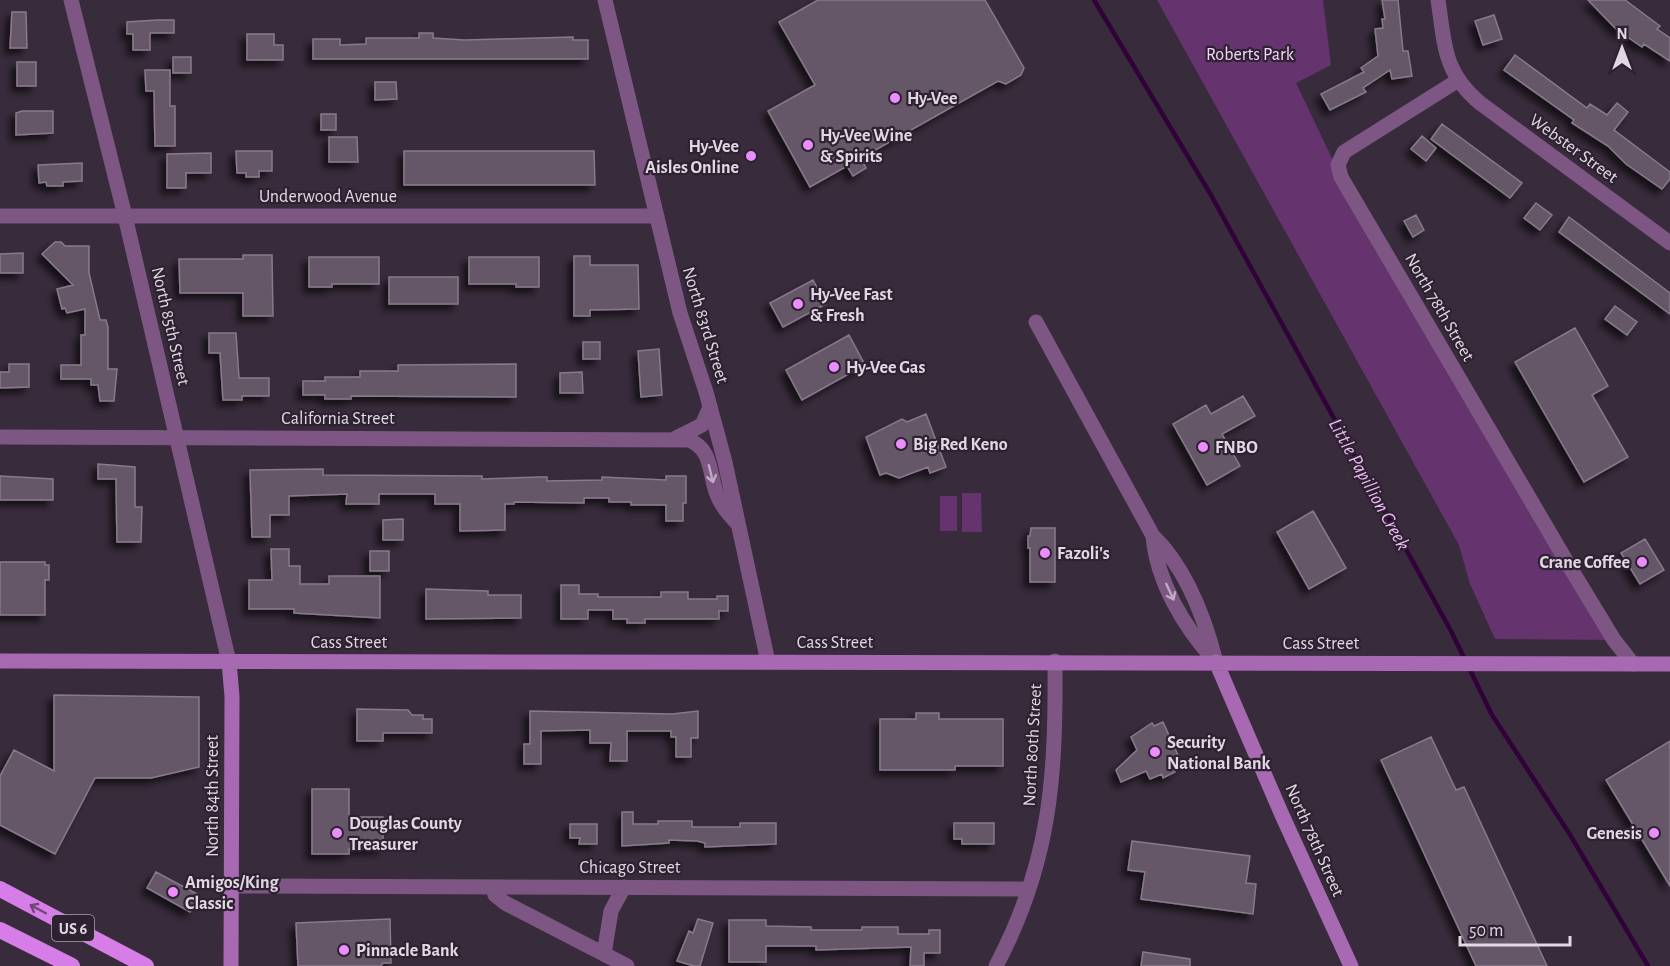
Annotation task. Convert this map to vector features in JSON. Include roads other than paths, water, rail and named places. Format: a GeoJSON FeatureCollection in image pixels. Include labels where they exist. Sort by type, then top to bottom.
{"type":"FeatureCollection","features":[{"type":"Feature","properties":{"kind":"highway","name":"US 6"},"geometry":{"type":"LineString","coordinates":[[0,889],[146,966]]}},
{"type":"Feature","properties":{"kind":"highway","name":"US 6"},"geometry":{"type":"LineString","coordinates":[[0,930],[72,966]]}},
{"type":"Feature","properties":{"kind":"main road","name":"Cass Street"},"geometry":{"type":"LineString","coordinates":[[0,661],[1055,661],[1670,664]]}},
{"type":"Feature","properties":{"kind":"main road","name":"North 84th Street"},"geometry":{"type":"LineString","coordinates":[[229,662],[232,696],[231,966]]}},
{"type":"Feature","properties":{"kind":"main road","name":"North 78th Street"},"geometry":{"type":"LineString","coordinates":[[1216,662],[1351,966]]}},
{"type":"Feature","properties":{"kind":"street","name":"North 85th Street"},"geometry":{"type":"LineString","coordinates":[[71,0],[125,216],[229,662]]}},
{"type":"Feature","properties":{"kind":"street","name":"North 83rd Street"},"geometry":{"type":"LineString","coordinates":[[605,0],[686,334],[710,407],[768,662]]}},
{"type":"Feature","properties":{"kind":"street"},"geometry":{"type":"LineString","coordinates":[[1438,0],[1445,48],[1457,81]]}},
{"type":"Feature","properties":{"kind":"street","name":"Webster Street"},"geometry":{"type":"LineString","coordinates":[[1457,81],[1480,103],[1670,243]]}},
{"type":"Feature","properties":{"kind":"street","name":"North 78th Street"},"geometry":{"type":"LineString","coordinates":[[1457,81],[1344,152],[1338,165],[1341,177],[1571,569],[1614,640],[1633,664]]}},
{"type":"Feature","properties":{"kind":"street","name":"Underwood Avenue"},"geometry":{"type":"LineString","coordinates":[[0,216],[657,216]]}},
{"type":"Feature","properties":{"kind":"street"},"geometry":{"type":"LineString","coordinates":[[1036,322],[1153,536],[1177,565],[1207,631],[1216,662]]}},
{"type":"Feature","properties":{"kind":"street","name":"California Street"},"geometry":{"type":"LineString","coordinates":[[676,438],[702,425],[710,407]]}},
{"type":"Feature","properties":{"kind":"street","name":"California Street"},"geometry":{"type":"LineString","coordinates":[[0,437],[676,438],[699,444],[706,453],[716,494],[738,524]]}},
{"type":"Feature","properties":{"kind":"street","name":"North 80th Street"},"geometry":{"type":"LineString","coordinates":[[996,966],[1014,931],[1029,889],[1046,827],[1053,789],[1055,661]]}},
{"type":"Feature","properties":{"kind":"street","name":"Chicago Street"},"geometry":{"type":"LineString","coordinates":[[231,886],[1029,889]]}},
{"type":"Feature","properties":{"kind":"street"},"geometry":{"type":"LineString","coordinates":[[493,887],[495,895],[505,903],[627,966]]}},
{"type":"Feature","properties":{"kind":"street"},"geometry":{"type":"LineString","coordinates":[[604,954],[611,911],[624,887]]}},
{"type":"Feature","properties":{"kind":"waterway","name":"Little Papillion Creek"},"geometry":{"type":"LineString","coordinates":[[1094,0],[1211,195],[1451,631],[1492,715],[1569,833],[1648,966]]}},
{"type":"Feature","properties":{"kind":"place","name":"Hy-Vee"},"geometry":{"type":"Point","coordinates":[895,98]}},
{"type":"Feature","properties":{"kind":"place","name":"Hy-Vee Wine & Spirits"},"geometry":{"type":"Point","coordinates":[808,145]}},
{"type":"Feature","properties":{"kind":"place","name":"Hy-Vee Aisles Online"},"geometry":{"type":"Point","coordinates":[751,156]}},
{"type":"Feature","properties":{"kind":"place","name":"Hy-Vee Fast & Fresh"},"geometry":{"type":"Point","coordinates":[798,304]}},
{"type":"Feature","properties":{"kind":"place","name":"Hy-Vee Gas"},"geometry":{"type":"Point","coordinates":[834,367]}},
{"type":"Feature","properties":{"kind":"place","name":"Big Red Keno"},"geometry":{"type":"Point","coordinates":[901,444]}},
{"type":"Feature","properties":{"kind":"place","name":"FNBO"},"geometry":{"type":"Point","coordinates":[1203,447]}},
{"type":"Feature","properties":{"kind":"place","name":"Fazoli's"},"geometry":{"type":"Point","coordinates":[1045,553]}},
{"type":"Feature","properties":{"kind":"place","name":"Crane Coffee"},"geometry":{"type":"Point","coordinates":[1642,562]}},
{"type":"Feature","properties":{"kind":"place","name":"Security National Bank"},"geometry":{"type":"Point","coordinates":[1155,752]}},
{"type":"Feature","properties":{"kind":"place","name":"Douglas County Treasurer"},"geometry":{"type":"Point","coordinates":[337,833]}},
{"type":"Feature","properties":{"kind":"place","name":"Genesis"},"geometry":{"type":"Point","coordinates":[1654,833]}},
{"type":"Feature","properties":{"kind":"place","name":"Amigos/King Classic"},"geometry":{"type":"Point","coordinates":[173,892]}},
{"type":"Feature","properties":{"kind":"place","name":"Pinnacle Bank"},"geometry":{"type":"Point","coordinates":[344,950]}},
{"type":"Feature","properties":{"kind":"park label","name":"Roberts Park"},"geometry":{"type":"Point","coordinates":[1250,54]}}]}
